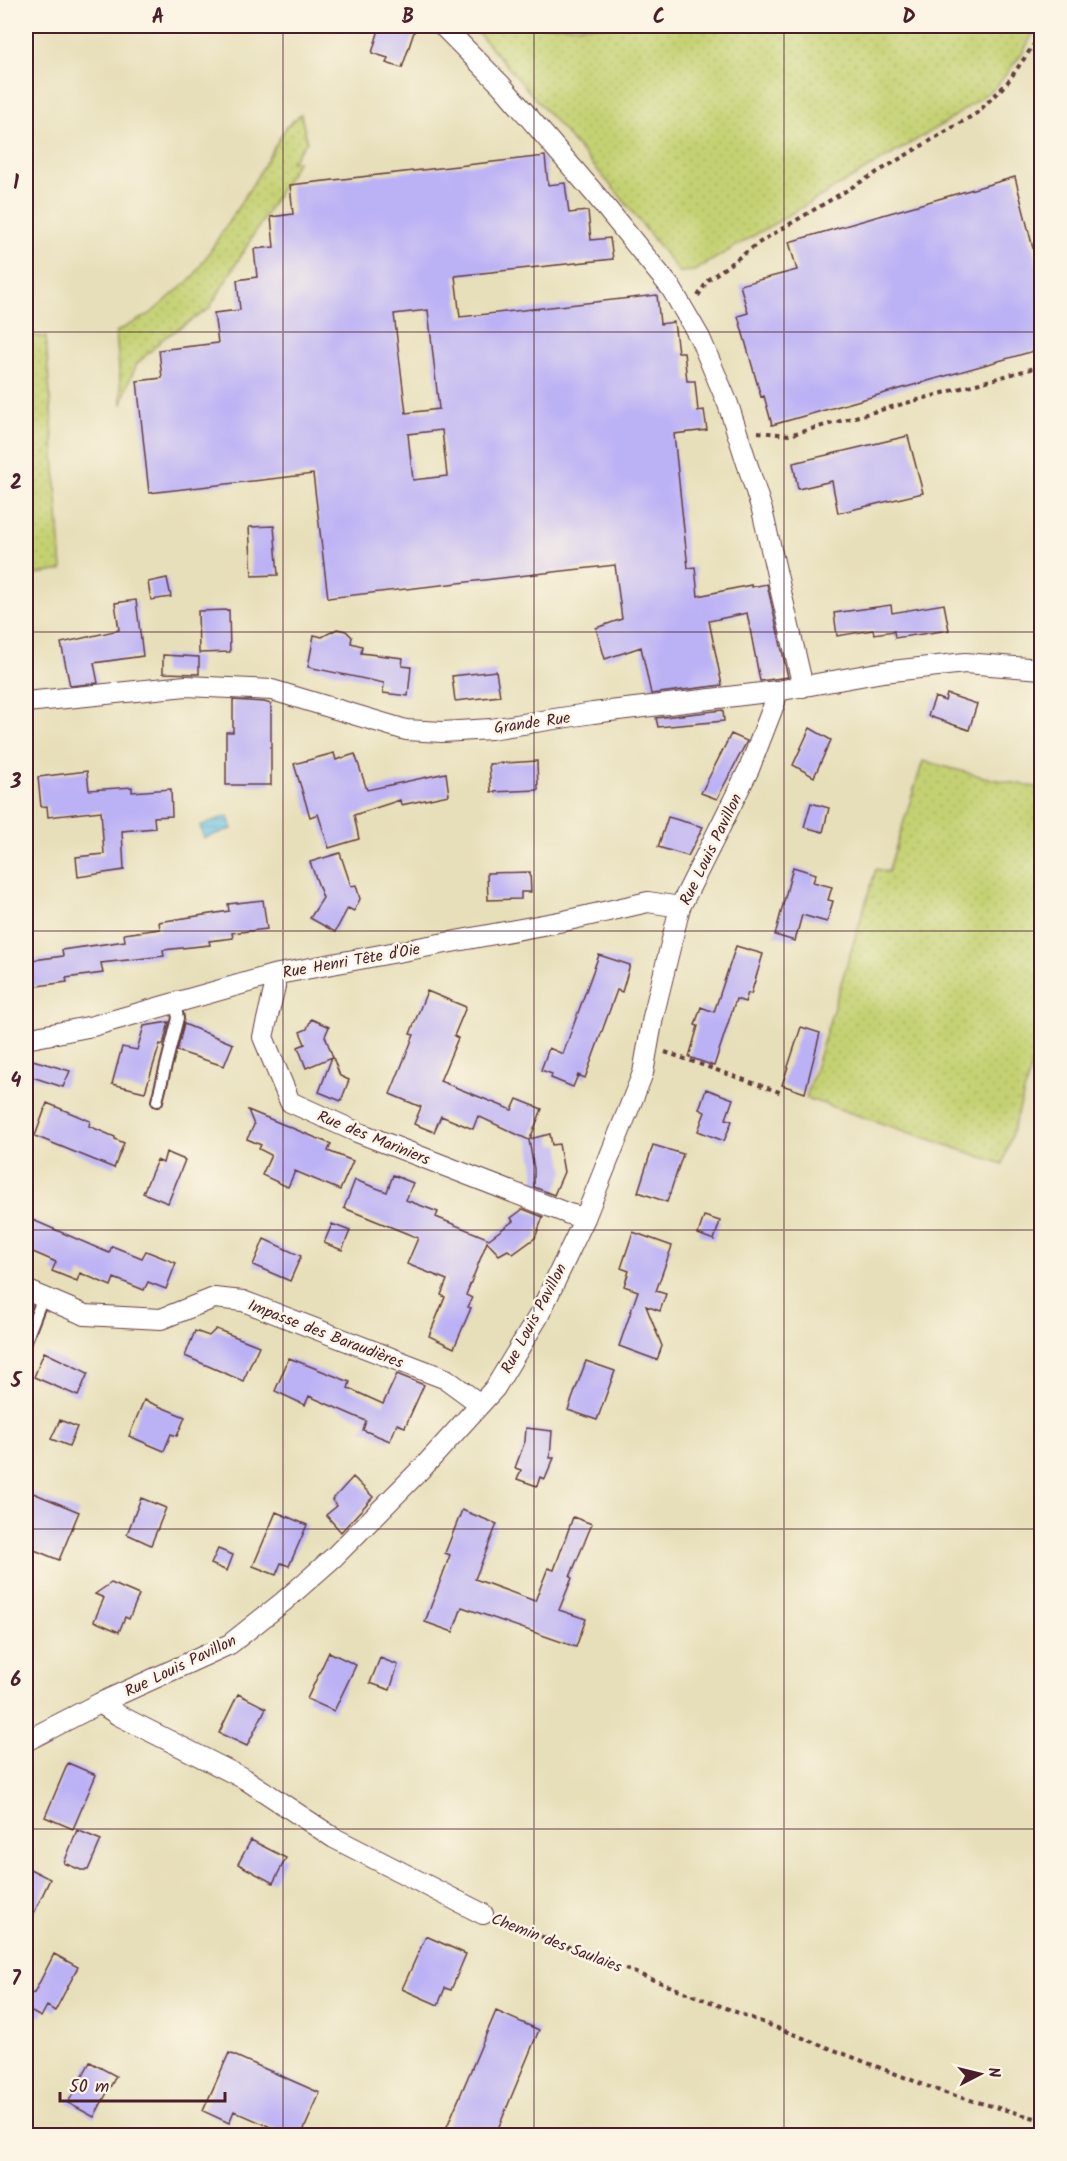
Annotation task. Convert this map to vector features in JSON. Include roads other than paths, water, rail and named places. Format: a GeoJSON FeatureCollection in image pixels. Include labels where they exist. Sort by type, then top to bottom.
{"type":"FeatureCollection","features":[{"type":"Feature","properties":{"kind":"street"},"geometry":{"type":"LineString","coordinates":[[443,26],[501,85],[595,194],[671,288],[700,338],[728,404],[762,510],[803,687]]}},
{"type":"Feature","properties":{"kind":"street","name":"Grande Rue"},"geometry":{"type":"LineString","coordinates":[[26,702],[186,686],[272,690],[406,730],[442,732],[491,729],[604,712],[777,691],[883,672],[965,663],[1041,669]]}},
{"type":"Feature","properties":{"kind":"street","name":"Rue Louis Pavillon"},"geometry":{"type":"LineString","coordinates":[[26,1741],[100,1703],[221,1649],[236,1640],[334,1557],[427,1463],[495,1388],[538,1317],[585,1218],[643,1074],[647,1046],[680,907],[748,769],[775,702],[777,691]]}},
{"type":"Feature","properties":{"kind":"street","name":"Rue Henri Tête d'Oie"},"geometry":{"type":"LineString","coordinates":[[26,1039],[93,1026],[273,975],[564,921],[648,902],[680,907]]}},
{"type":"Feature","properties":{"kind":"street","name":"Rue des Mariniers"},"geometry":{"type":"LineString","coordinates":[[273,975],[275,986],[263,1037],[290,1102],[357,1132],[569,1214],[585,1218]]}},
{"type":"Feature","properties":{"kind":"street","name":"Impasse des Baraudières"},"geometry":{"type":"LineString","coordinates":[[34,1293],[85,1315],[161,1319],[214,1298],[243,1301],[446,1379],[480,1404]]}},
{"type":"Feature","properties":{"kind":"street","name":"Chemin des Saulaies"},"geometry":{"type":"LineString","coordinates":[[100,1703],[118,1715],[245,1779],[334,1838],[483,1914]]}},
{"type":"Feature","properties":{"kind":"lane"},"geometry":{"type":"LineString","coordinates":[[157,1101],[178,1018],[175,1003]]}},
{"type":"Feature","properties":{"kind":"lane"},"geometry":{"type":"LineString","coordinates":[[26,1341],[34,1293]]}},
{"type":"Feature","properties":{"kind":"water"},"geometry":{"type":"Polygon","coordinates":[[[228,816],[232,829],[204,838],[200,826],[228,816]]]}}]}
